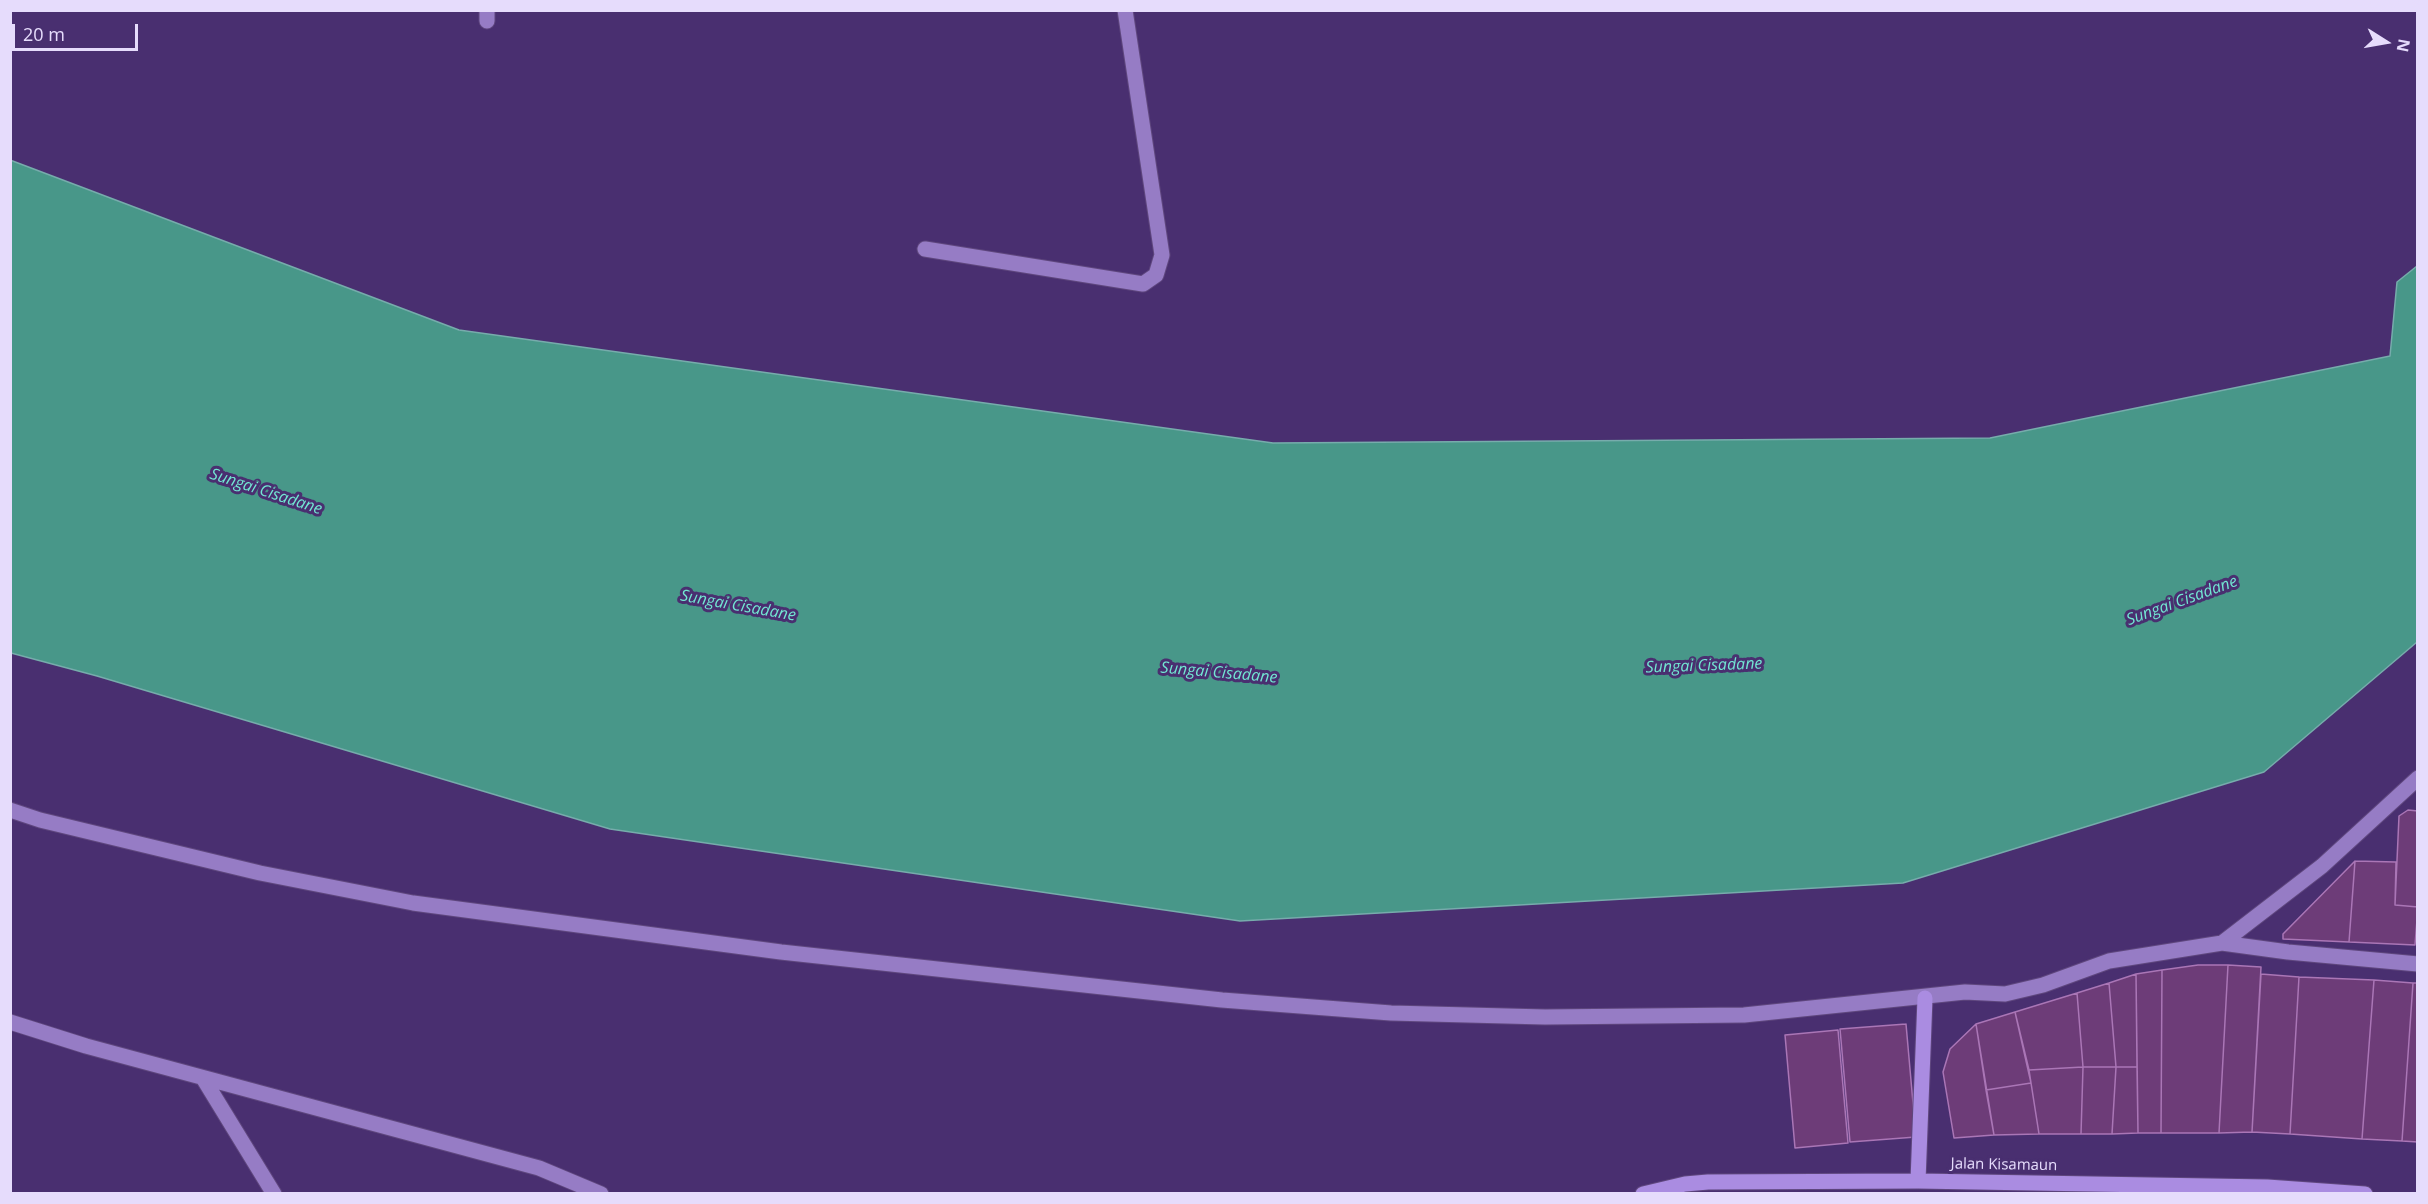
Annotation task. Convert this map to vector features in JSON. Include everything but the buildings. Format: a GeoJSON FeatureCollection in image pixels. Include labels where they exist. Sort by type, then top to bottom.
{"type":"FeatureCollection","features":[{"type":"Feature","properties":{"kind":"main road"},"geometry":{"type":"LineString","coordinates":[[1918,1181],[1925,998]]}},
{"type":"Feature","properties":{"kind":"main road","name":"Jalan Kisamaun"},"geometry":{"type":"LineString","coordinates":[[1643,1194],[1684,1189],[1918,1181],[2267,1187],[2365,1194]]}},
{"type":"Feature","properties":{"kind":"street"},"geometry":{"type":"LineString","coordinates":[[925,249],[1143,285],[1156,275],[1162,255],[1125,10]]}},
{"type":"Feature","properties":{"kind":"street"},"geometry":{"type":"LineString","coordinates":[[2222,943],[2322,866],[2418,778]]}},
{"type":"Feature","properties":{"kind":"street"},"geometry":{"type":"LineString","coordinates":[[10,810],[40,820],[260,873],[413,903],[781,952],[1222,1000],[1392,1013],[1545,1017],[1744,1015],[1925,998],[1965,992],[2005,994],[2043,986],[2109,961],[2222,943],[2288,952],[2418,964]]}},
{"type":"Feature","properties":{"kind":"street"},"geometry":{"type":"LineString","coordinates":[[10,1022],[86,1046],[538,1168],[601,1194]]}},
{"type":"Feature","properties":{"kind":"street"},"geometry":{"type":"LineString","coordinates":[[203,1078],[274,1194]]}},
{"type":"Feature","properties":{"kind":"water","name":"Sungai Cisadane"},"geometry":{"type":"Polygon","coordinates":[[[10,160],[459,330],[1273,443],[1990,438],[2390,356],[2397,282],[2417,266],[2417,642],[2264,772],[1903,883],[1240,921],[610,829],[97,676],[11,653],[10,160]]]}}]}
